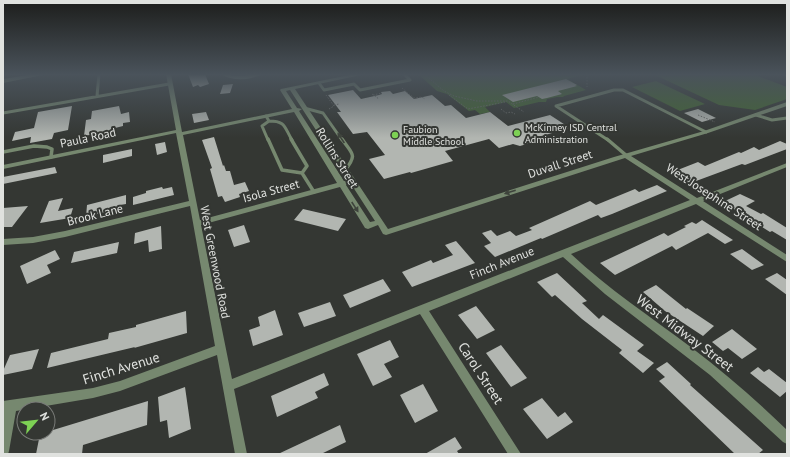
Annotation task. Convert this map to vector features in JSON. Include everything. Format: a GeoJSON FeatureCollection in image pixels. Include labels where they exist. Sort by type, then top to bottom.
{"type":"FeatureCollection","features":[{"type":"Feature","properties":{"kind":"street","name":"West Greenwood Road"},"geometry":{"type":"LineString","coordinates":[[172,95],[191,203],[241,454]]}},
{"type":"Feature","properties":{"kind":"street","name":"Rollins Street"},"geometry":{"type":"LineString","coordinates":[[286,95],[368,226],[379,222]]}},
{"type":"Feature","properties":{"kind":"street","name":"Rollins Street"},"geometry":{"type":"LineString","coordinates":[[296,95],[386,232]]}},
{"type":"Feature","properties":{"kind":"street","name":"Duvall Street"},"geometry":{"type":"LineString","coordinates":[[386,232],[616,158],[628,156],[706,132],[787,104]]}},
{"type":"Feature","properties":{"kind":"street","name":"Paula Road"},"geometry":{"type":"LineString","coordinates":[[3,167],[178,133],[268,118],[304,108]]}},
{"type":"Feature","properties":{"kind":"street","name":"West Josephine Street"},"geometry":{"type":"LineString","coordinates":[[628,156],[787,259]]}},
{"type":"Feature","properties":{"kind":"street","name":"Finch Avenue"},"geometry":{"type":"LineString","coordinates":[[228,386],[698,200],[784,169]]}},
{"type":"Feature","properties":{"kind":"street","name":"Isola Street"},"geometry":{"type":"LineString","coordinates":[[196,224],[352,181]]}},
{"type":"Feature","properties":{"kind":"street","name":"Brook Lane"},"geometry":{"type":"LineString","coordinates":[[3,242],[33,240],[65,234],[191,203]]}},
{"type":"Feature","properties":{"kind":"street","name":"West Midway Street"},"geometry":{"type":"LineString","coordinates":[[564,253],[577,266],[620,301],[688,351],[725,381],[787,438]]}},
{"type":"Feature","properties":{"kind":"street","name":"Carol Street"},"geometry":{"type":"LineString","coordinates":[[422,309],[515,454]]}},
{"type":"Feature","properties":{"kind":"street","name":"Finch Avenue"},"geometry":{"type":"LineString","coordinates":[[7,406],[93,394],[120,386],[220,349]]}},
{"type":"Feature","properties":{"kind":"street"},"geometry":{"type":"LineString","coordinates":[[3,451],[7,406]]}},
{"type":"Feature","properties":{"kind":"lane"},"geometry":{"type":"LineString","coordinates":[[3,113],[101,95]]}},
{"type":"Feature","properties":{"kind":"lane"},"geometry":{"type":"LineString","coordinates":[[595,95],[556,106],[603,136],[628,156]]}},
{"type":"Feature","properties":{"kind":"lane"},"geometry":{"type":"LineString","coordinates":[[634,95],[706,132]]}},
{"type":"Feature","properties":{"kind":"lane"},"geometry":{"type":"LineString","coordinates":[[304,108],[323,113],[353,155],[353,160],[345,170]]}},
{"type":"Feature","properties":{"kind":"lane"},"geometry":{"type":"LineString","coordinates":[[756,115],[776,122],[787,118]]}},
{"type":"Feature","properties":{"kind":"lane"},"geometry":{"type":"LineString","coordinates":[[302,173],[307,166],[282,124],[279,121],[268,118],[262,126],[282,170],[302,173],[314,192]]}},
{"type":"Feature","properties":{"kind":"lane"},"geometry":{"type":"LineString","coordinates":[[3,152],[35,146],[47,146],[52,149],[51,157]]}},
{"type":"Feature","properties":{"kind":"path"},"geometry":{"type":"LineString","coordinates":[[326,95],[334,105]]}},
{"type":"Feature","properties":{"kind":"path"},"geometry":{"type":"LineString","coordinates":[[373,95],[377,99],[380,99]]}},
{"type":"Feature","properties":{"kind":"path"},"geometry":{"type":"LineString","coordinates":[[411,95],[414,98],[422,96],[425,99]]}},
{"type":"Feature","properties":{"kind":"path"},"geometry":{"type":"LineString","coordinates":[[449,95],[468,110],[509,101]]}},
{"type":"Feature","properties":{"kind":"path"},"geometry":{"type":"LineString","coordinates":[[453,95],[469,100],[509,101],[524,112]]}},
{"type":"Feature","properties":{"kind":"path"},"geometry":{"type":"LineString","coordinates":[[513,104],[539,97]]}},
{"type":"Feature","properties":{"kind":"path"},"geometry":{"type":"LineString","coordinates":[[326,111],[334,105],[340,104]]}},
{"type":"Feature","properties":{"kind":"path"},"geometry":{"type":"LineString","coordinates":[[502,109],[506,113],[511,112],[515,114]]}},
{"type":"Feature","properties":{"kind":"path"},"geometry":{"type":"LineString","coordinates":[[698,115],[717,123]]}},
{"type":"Feature","properties":{"kind":"green space"},"geometry":{"type":"Polygon","coordinates":[[[449,95],[566,95],[547,99],[546,102],[539,102],[514,108],[506,102],[485,107],[490,112],[480,114],[475,110],[469,111],[449,95]]]}},
{"type":"Feature","properties":{"kind":"green space"},"geometry":{"type":"Polygon","coordinates":[[[649,95],[687,95],[705,104],[680,111],[649,95]]]}},
{"type":"Feature","properties":{"kind":"green space"},"geometry":{"type":"Polygon","coordinates":[[[698,95],[787,95],[787,99],[755,110],[719,105],[698,95]]]}},
{"type":"Feature","properties":{"kind":"building","name":"Faubion Middle School"},"geometry":{"type":"Polygon","coordinates":[[[328,95],[358,95],[361,99],[376,95],[410,95],[414,99],[432,95],[445,106],[451,105],[466,118],[490,112],[508,126],[550,115],[570,128],[527,140],[530,143],[520,146],[513,144],[499,148],[489,139],[445,151],[453,161],[384,179],[369,159],[385,155],[367,132],[353,134],[337,112],[341,112],[328,95]]]}},
{"type":"Feature","properties":{"kind":"building"},"geometry":{"type":"Polygon","coordinates":[[[503,95],[557,95],[542,99],[537,96],[513,102],[503,95]]]}},
{"type":"Feature","properties":{"kind":"building"},"geometry":{"type":"Polygon","coordinates":[[[72,106],[68,130],[54,133],[52,139],[30,143],[31,137],[12,141],[15,132],[34,128],[38,112],[72,106]]]}},
{"type":"Feature","properties":{"kind":"building"},"geometry":{"type":"Polygon","coordinates":[[[119,106],[121,114],[129,112],[130,122],[123,123],[123,126],[111,129],[111,131],[84,136],[86,120],[91,119],[92,111],[119,106]]]}},
{"type":"Feature","properties":{"kind":"building"},"geometry":{"type":"Polygon","coordinates":[[[698,109],[716,118],[702,122],[684,113],[698,109]]]}},
{"type":"Feature","properties":{"kind":"building"},"geometry":{"type":"Polygon","coordinates":[[[206,112],[209,120],[194,123],[192,114],[206,112]]]}},
{"type":"Feature","properties":{"kind":"building"},"geometry":{"type":"Polygon","coordinates":[[[214,137],[223,166],[224,165],[226,171],[230,171],[234,185],[245,182],[249,191],[239,194],[240,197],[225,202],[222,196],[218,197],[210,169],[212,168],[202,140],[214,137]]]}},
{"type":"Feature","properties":{"kind":"building"},"geometry":{"type":"Polygon","coordinates":[[[780,141],[787,144],[787,149],[688,184],[670,173],[698,162],[705,166],[754,147],[759,150],[780,141]]]}},
{"type":"Feature","properties":{"kind":"building"},"geometry":{"type":"Polygon","coordinates":[[[165,142],[167,152],[157,155],[155,144],[165,142]]]}},
{"type":"Feature","properties":{"kind":"building"},"geometry":{"type":"Polygon","coordinates":[[[132,149],[132,156],[103,163],[103,155],[132,149]]]}},
{"type":"Feature","properties":{"kind":"building"},"geometry":{"type":"Polygon","coordinates":[[[55,167],[57,173],[3,184],[3,177],[55,167]]]}},
{"type":"Feature","properties":{"kind":"building"},"geometry":{"type":"Polygon","coordinates":[[[657,185],[667,191],[601,218],[598,215],[495,257],[484,246],[491,243],[482,233],[491,230],[497,236],[510,231],[516,236],[532,230],[529,228],[590,201],[596,205],[635,189],[639,192],[657,185]]]}},
{"type":"Feature","properties":{"kind":"building"},"geometry":{"type":"Polygon","coordinates":[[[162,187],[163,189],[172,187],[174,195],[133,205],[133,197],[146,193],[146,191],[162,187]]]}},
{"type":"Feature","properties":{"kind":"building"},"geometry":{"type":"Polygon","coordinates":[[[740,194],[755,201],[746,206],[761,214],[763,213],[787,228],[787,240],[772,231],[770,232],[723,202],[740,194]]]}},
{"type":"Feature","properties":{"kind":"building"},"geometry":{"type":"Polygon","coordinates":[[[126,195],[126,204],[120,205],[120,208],[86,217],[87,205],[126,195]]]}},
{"type":"Feature","properties":{"kind":"building"},"geometry":{"type":"Polygon","coordinates":[[[63,198],[58,211],[73,208],[70,218],[40,223],[49,201],[63,198]]]}},
{"type":"Feature","properties":{"kind":"building"},"geometry":{"type":"Polygon","coordinates":[[[28,206],[12,227],[3,227],[3,208],[28,206]]]}},
{"type":"Feature","properties":{"kind":"building"},"geometry":{"type":"Polygon","coordinates":[[[303,209],[346,219],[338,231],[294,220],[303,209]]]}},
{"type":"Feature","properties":{"kind":"building"},"geometry":{"type":"Polygon","coordinates":[[[702,220],[733,240],[725,244],[708,233],[676,250],[672,246],[615,275],[600,263],[664,233],[668,236],[686,227],[684,226],[692,222],[696,224],[702,220]]]}},
{"type":"Feature","properties":{"kind":"building"},"geometry":{"type":"Polygon","coordinates":[[[244,225],[250,242],[234,247],[228,230],[244,225]]]}},
{"type":"Feature","properties":{"kind":"building"},"geometry":{"type":"Polygon","coordinates":[[[161,226],[162,249],[149,252],[148,240],[134,244],[135,233],[161,226]]]}},
{"type":"Feature","properties":{"kind":"building"},"geometry":{"type":"Polygon","coordinates":[[[456,241],[475,263],[412,287],[402,272],[431,260],[433,263],[453,255],[445,245],[456,241]]]}},
{"type":"Feature","properties":{"kind":"building"},"geometry":{"type":"Polygon","coordinates":[[[119,242],[117,253],[71,263],[74,252],[119,242]]]}},
{"type":"Feature","properties":{"kind":"building"},"geometry":{"type":"Polygon","coordinates":[[[742,249],[764,265],[752,270],[730,254],[742,249]]]}},
{"type":"Feature","properties":{"kind":"building"},"geometry":{"type":"Polygon","coordinates":[[[55,250],[60,259],[47,265],[51,273],[27,284],[20,266],[55,250]]]}},
{"type":"Feature","properties":{"kind":"building"},"geometry":{"type":"Polygon","coordinates":[[[557,273],[587,301],[582,303],[599,319],[603,315],[644,345],[637,351],[654,363],[643,373],[619,353],[622,350],[582,319],[555,295],[552,297],[537,282],[557,273]]]}},
{"type":"Feature","properties":{"kind":"building"},"geometry":{"type":"Polygon","coordinates":[[[777,273],[787,280],[787,295],[765,279],[777,273]]]}},
{"type":"Feature","properties":{"kind":"building"},"geometry":{"type":"Polygon","coordinates":[[[383,279],[391,291],[350,308],[343,295],[383,279]]]}},
{"type":"Feature","properties":{"kind":"building"},"geometry":{"type":"Polygon","coordinates":[[[656,285],[686,309],[687,308],[714,326],[703,336],[665,311],[643,292],[656,285]]]}},
{"type":"Feature","properties":{"kind":"building"},"geometry":{"type":"Polygon","coordinates":[[[330,302],[336,316],[304,327],[298,313],[330,302]]]}},
{"type":"Feature","properties":{"kind":"building"},"geometry":{"type":"Polygon","coordinates":[[[476,306],[495,330],[477,339],[458,315],[476,306]]]}},
{"type":"Feature","properties":{"kind":"building"},"geometry":{"type":"Polygon","coordinates":[[[275,310],[283,335],[253,346],[249,330],[260,326],[258,317],[275,310]]]}},
{"type":"Feature","properties":{"kind":"building"},"geometry":{"type":"Polygon","coordinates":[[[186,311],[187,333],[134,348],[135,347],[47,368],[51,353],[108,339],[109,333],[136,327],[136,325],[186,311]]]}},
{"type":"Feature","properties":{"kind":"building"},"geometry":{"type":"Polygon","coordinates":[[[732,329],[757,349],[742,359],[728,348],[723,351],[712,342],[732,329]]]}},
{"type":"Feature","properties":{"kind":"building"},"geometry":{"type":"Polygon","coordinates":[[[390,340],[399,357],[384,364],[392,377],[373,386],[357,354],[390,340]]]}},
{"type":"Feature","properties":{"kind":"building"},"geometry":{"type":"Polygon","coordinates":[[[501,345],[527,378],[511,387],[486,353],[501,345]]]}},
{"type":"Feature","properties":{"kind":"building"},"geometry":{"type":"Polygon","coordinates":[[[39,349],[32,369],[3,375],[3,371],[10,355],[39,349]]]}},
{"type":"Feature","properties":{"kind":"building"},"geometry":{"type":"Polygon","coordinates":[[[667,362],[691,384],[690,385],[763,450],[758,454],[735,454],[659,381],[665,377],[656,369],[667,362]]]}},
{"type":"Feature","properties":{"kind":"building"},"geometry":{"type":"Polygon","coordinates":[[[758,367],[764,372],[769,369],[787,383],[787,391],[780,397],[750,373],[758,367]]]}},
{"type":"Feature","properties":{"kind":"building"},"geometry":{"type":"Polygon","coordinates":[[[324,373],[329,385],[315,392],[318,398],[277,417],[271,396],[324,373]]]}},
{"type":"Feature","properties":{"kind":"building"},"geometry":{"type":"Polygon","coordinates":[[[423,384],[438,411],[415,423],[400,395],[423,384]]]}},
{"type":"Feature","properties":{"kind":"building"},"geometry":{"type":"Polygon","coordinates":[[[185,387],[191,429],[169,438],[167,420],[160,422],[158,397],[185,387]]]}},
{"type":"Feature","properties":{"kind":"building"},"geometry":{"type":"Polygon","coordinates":[[[542,398],[558,417],[565,412],[573,422],[547,439],[523,409],[542,398]]]}},
{"type":"Feature","properties":{"kind":"building"},"geometry":{"type":"Polygon","coordinates":[[[148,401],[147,425],[83,445],[82,454],[36,454],[39,441],[56,441],[56,429],[148,401]]]}},
{"type":"Feature","properties":{"kind":"building"},"geometry":{"type":"Polygon","coordinates":[[[340,425],[346,442],[321,454],[278,454],[340,425]]]}},
{"type":"Feature","properties":{"kind":"building"},"geometry":{"type":"Polygon","coordinates":[[[455,437],[462,448],[457,451],[459,454],[425,454],[455,437]]]}},
{"type":"Feature","properties":{"kind":"place","name":"McKinney ISD Central Administration"},"geometry":{"type":"Point","coordinates":[517,133]}},
{"type":"Feature","properties":{"kind":"place","name":"Faubion Middle School"},"geometry":{"type":"Point","coordinates":[395,135]}}]}
